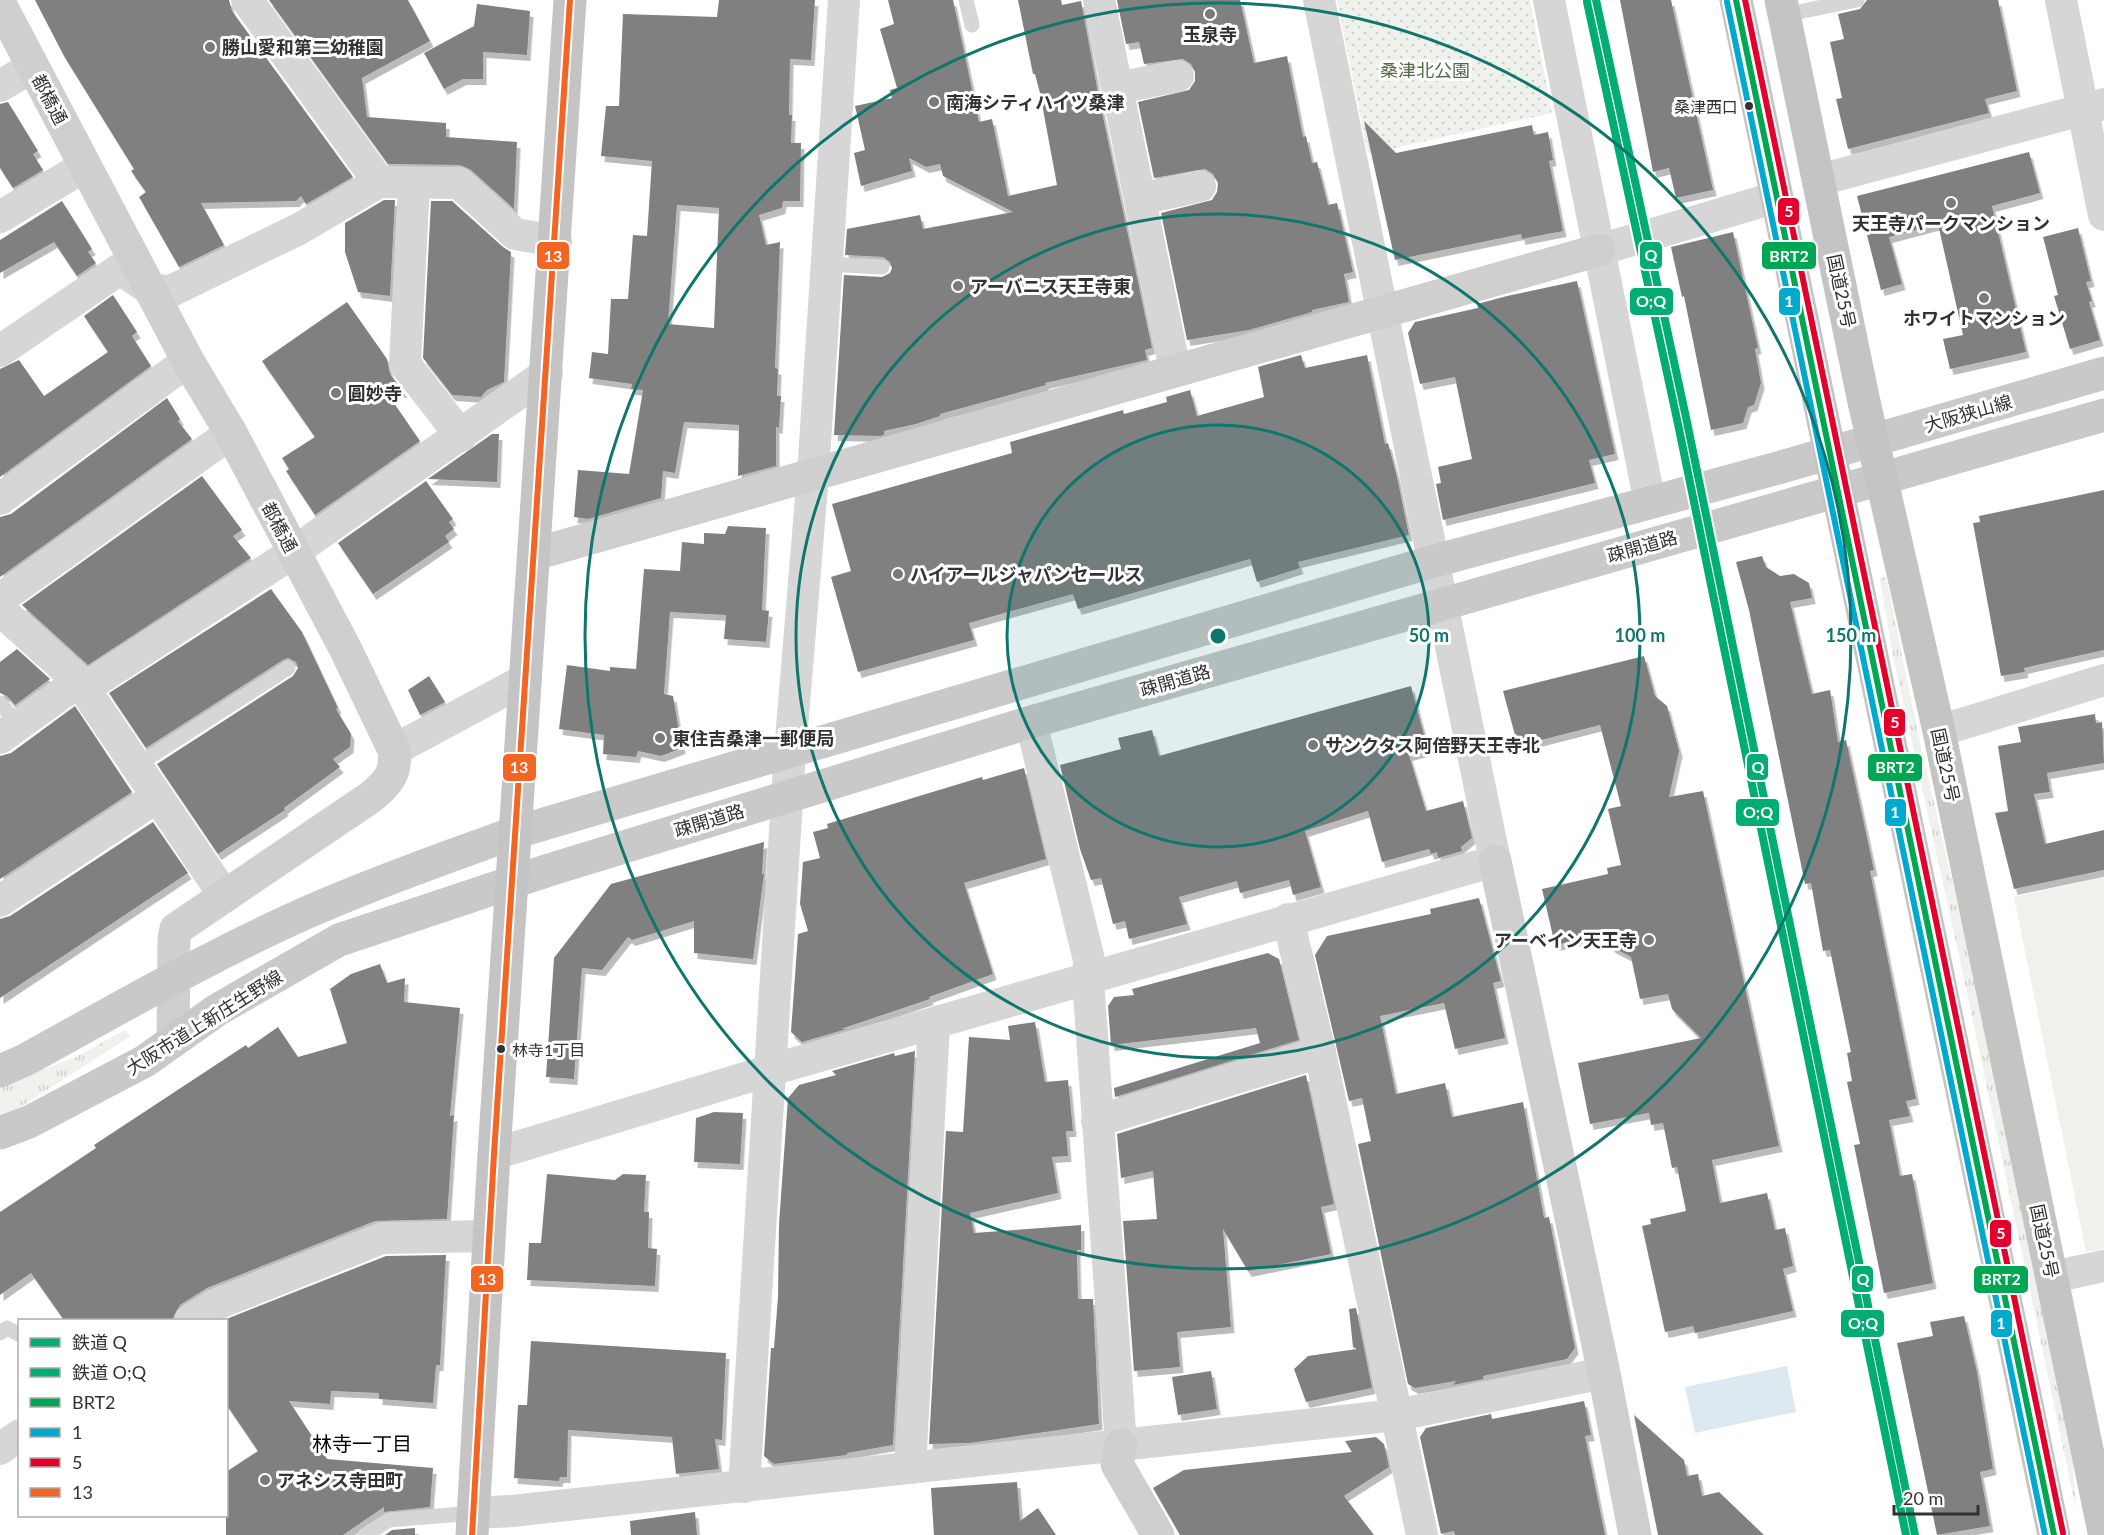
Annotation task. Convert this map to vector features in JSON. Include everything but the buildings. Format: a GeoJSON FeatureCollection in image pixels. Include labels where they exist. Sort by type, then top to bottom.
{"type":"FeatureCollection","features":[{"type":"Feature","properties":{"kind":"highway"},"geometry":{"type":"LineString","coordinates":[[473,1524],[494,1154],[556,241],[570,0]]}},
{"type":"Feature","properties":{"kind":"highway"},"geometry":{"type":"LineString","coordinates":[[1736,0],[2054,1535]]}},
{"type":"Feature","properties":{"kind":"highway","name":"国道25号"},"geometry":{"type":"LineString","coordinates":[[1782,8],[1874,441],[1939,731],[2104,1532]]}},
{"type":"Feature","properties":{"kind":"main road","name":"大阪狭山線"},"geometry":{"type":"LineString","coordinates":[[1831,453],[2104,373]]}},
{"type":"Feature","properties":{"kind":"main road"},"geometry":{"type":"LineString","coordinates":[[1839,491],[2104,415]]}},
{"type":"Feature","properties":{"kind":"main road"},"geometry":{"type":"LineString","coordinates":[[0,1071],[25,1060],[173,979],[316,909],[517,832],[1431,562],[1831,453]]}},
{"type":"Feature","properties":{"kind":"main road","name":"疎開道路"},"geometry":{"type":"LineString","coordinates":[[513,881],[1031,722],[1440,603],[1839,491]]}},
{"type":"Feature","properties":{"kind":"main road","name":"大阪市道上新庄生野線"},"geometry":{"type":"LineString","coordinates":[[0,1133],[29,1122],[145,1061],[217,1010],[339,940],[513,881]]}},
{"type":"Feature","properties":{"kind":"street"},"geometry":{"type":"LineString","coordinates":[[247,0],[379,182]]}},
{"type":"Feature","properties":{"kind":"street"},"geometry":{"type":"LineString","coordinates":[[744,1487],[790,752],[813,474],[844,0]]}},
{"type":"Feature","properties":{"kind":"street"},"geometry":{"type":"LineString","coordinates":[[1099,0],[1175,370]]}},
{"type":"Feature","properties":{"kind":"street"},"geometry":{"type":"LineString","coordinates":[[1319,0],[1431,562],[1604,1373],[1635,1535]]}},
{"type":"Feature","properties":{"kind":"street"},"geometry":{"type":"LineString","coordinates":[[1549,0],[1650,503]]}},
{"type":"Feature","properties":{"kind":"street"},"geometry":{"type":"LineString","coordinates":[[2061,0],[2094,106],[2104,215]]}},
{"type":"Feature","properties":{"kind":"street","name":"都橋通"},"geometry":{"type":"LineString","coordinates":[[0,4],[188,361],[231,434],[345,648],[394,750]]}},
{"type":"Feature","properties":{"kind":"street"},"geometry":{"type":"LineString","coordinates":[[0,86],[32,67]]}},
{"type":"Feature","properties":{"kind":"street"},"geometry":{"type":"LineString","coordinates":[[1117,88],[1178,76]]}},
{"type":"Feature","properties":{"kind":"street"},"geometry":{"type":"LineString","coordinates":[[1819,180],[2094,106]]}},
{"type":"Feature","properties":{"kind":"street"},"geometry":{"type":"LineString","coordinates":[[0,217],[85,166]]}},
{"type":"Feature","properties":{"kind":"street"},"geometry":{"type":"LineString","coordinates":[[0,351],[120,269],[151,290],[171,291],[299,230],[379,182],[459,183],[516,234],[556,241]]}},
{"type":"Feature","properties":{"kind":"street"},"geometry":{"type":"LineString","coordinates":[[414,183],[405,364],[461,436]]}},
{"type":"Feature","properties":{"kind":"street"},"geometry":{"type":"LineString","coordinates":[[1140,199],[1200,186]]}},
{"type":"Feature","properties":{"kind":"street"},"geometry":{"type":"LineString","coordinates":[[535,554],[1777,197]]}},
{"type":"Feature","properties":{"kind":"street"},"geometry":{"type":"LineString","coordinates":[[0,500],[188,361]]}},
{"type":"Feature","properties":{"kind":"street"},"geometry":{"type":"LineString","coordinates":[[6,722],[81,685],[294,552],[547,374]]}},
{"type":"Feature","properties":{"kind":"street"},"geometry":{"type":"LineString","coordinates":[[0,600],[231,434]]}},
{"type":"Feature","properties":{"kind":"street"},"geometry":{"type":"LineString","coordinates":[[8,629],[81,685],[224,895]]}},
{"type":"Feature","properties":{"kind":"street"},"geometry":{"type":"LineString","coordinates":[[173,1041],[176,928],[390,782],[395,762],[394,750],[526,679]]}},
{"type":"Feature","properties":{"kind":"street"},"geometry":{"type":"LineString","coordinates":[[1939,731],[2104,680]]}},
{"type":"Feature","properties":{"kind":"street"},"geometry":{"type":"LineString","coordinates":[[1031,722],[1089,960],[1088,980],[1097,1121],[1121,1445],[1117,1464],[1158,1535]]}},
{"type":"Feature","properties":{"kind":"street"},"geometry":{"type":"LineString","coordinates":[[0,901],[157,797]]}},
{"type":"Feature","properties":{"kind":"street"},"geometry":{"type":"LineString","coordinates":[[494,1154],[771,1070],[1495,861]]}},
{"type":"Feature","properties":{"kind":"street"},"geometry":{"type":"LineString","coordinates":[[1288,919],[1320,1052],[1422,1535]]}},
{"type":"Feature","properties":{"kind":"street"},"geometry":{"type":"LineString","coordinates":[[910,1468],[934,1024]]}},
{"type":"Feature","properties":{"kind":"street"},"geometry":{"type":"LineString","coordinates":[[1097,1121],[1320,1052]]}},
{"type":"Feature","properties":{"kind":"street"},"geometry":{"type":"LineString","coordinates":[[192,1319],[214,1305],[382,1238],[489,1236]]}},
{"type":"Feature","properties":{"kind":"street"},"geometry":{"type":"LineString","coordinates":[[2052,1277],[2104,1266]]}},
{"type":"Feature","properties":{"kind":"street"},"geometry":{"type":"LineString","coordinates":[[473,1524],[512,1511],[1397,1415],[1604,1373]]}},
{"type":"Feature","properties":{"kind":"street"},"geometry":{"type":"LineString","coordinates":[[0,1449],[18,1437]]}},
{"type":"Feature","properties":{"kind":"lane"},"geometry":{"type":"LineString","coordinates":[[966,0],[972,25]]}},
{"type":"Feature","properties":{"kind":"lane"},"geometry":{"type":"LineString","coordinates":[[1782,8],[1857,0]]}},
{"type":"Feature","properties":{"kind":"lane"},"geometry":{"type":"LineString","coordinates":[[827,264],[882,267]]}},
{"type":"Feature","properties":{"kind":"lane"},"geometry":{"type":"LineString","coordinates":[[137,765],[288,668]]}},
{"type":"Feature","properties":{"kind":"lane"},"geometry":{"type":"LineString","coordinates":[[0,1333],[7,1328],[18,1334]]}},
{"type":"Feature","properties":{"kind":"lane"},"geometry":{"type":"LineString","coordinates":[[365,1535],[389,1520],[473,1524]]}},
{"type":"Feature","properties":{"kind":"green space","name":"桑津北公園"},"geometry":{"type":"Polygon","coordinates":[[[1337,0],[1530,0],[1552,113],[1368,154],[1337,0]]]}},
{"type":"Feature","properties":{"kind":"green space"},"geometry":{"type":"Polygon","coordinates":[[[1886,576],[1918,733],[1963,929],[2073,1463],[2076,1509],[1893,656],[1880,579],[1886,576]]]}},
{"type":"Feature","properties":{"kind":"green space"},"geometry":{"type":"Polygon","coordinates":[[[2104,877],[2104,1249],[2086,1252],[2014,897],[2104,877]]]}},
{"type":"Feature","properties":{"kind":"green space"},"geometry":{"type":"Polygon","coordinates":[[[125,1030],[131,1036],[0,1120],[0,1085],[74,1058],[125,1030]]]}},
{"type":"Feature","properties":{"kind":"shaded area"},"geometry":{"type":"Polygon","coordinates":[[[1787,1366],[1796,1412],[1695,1433],[1685,1387],[1787,1366]]]}},
{"type":"Feature","properties":{"kind":"rail line","name":"Q"},"geometry":{"type":"LineString","coordinates":[[1596,0],[1687,422],[1915,1535]]}},
{"type":"Feature","properties":{"kind":"rail line","name":"O;Q"},"geometry":{"type":"LineString","coordinates":[[1587,2],[1678,424],[1906,1535]]}},
{"type":"Feature","properties":{"kind":"transit line","name":"13"},"geometry":{"type":"LineString","coordinates":[[472,1535],[494,1154],[570,0]]}},
{"type":"Feature","properties":{"kind":"transit line","name":"BRT2"},"geometry":{"type":"LineString","coordinates":[[1736,0],[2054,1535]]}},
{"type":"Feature","properties":{"kind":"transit line","name":"5"},"geometry":{"type":"LineString","coordinates":[[1745,0],[2063,1533]]}},
{"type":"Feature","properties":{"kind":"transit line","name":"1"},"geometry":{"type":"LineString","coordinates":[[1727,2],[2045,1535]]}},
{"type":"Feature","properties":{"kind":"place","name":"玉泉寺"},"geometry":{"type":"Point","coordinates":[1210,14]}},
{"type":"Feature","properties":{"kind":"place","name":"勝山愛和第二幼稚園"},"geometry":{"type":"Point","coordinates":[210,47]}},
{"type":"Feature","properties":{"kind":"place","name":"南海シティハイツ桑津"},"geometry":{"type":"Point","coordinates":[934,102]}},
{"type":"Feature","properties":{"kind":"place","name":"桑津西口"},"geometry":{"type":"Point","coordinates":[1749,106]}},
{"type":"Feature","properties":{"kind":"place","name":"天王寺パークマンション"},"geometry":{"type":"Point","coordinates":[1951,203]}},
{"type":"Feature","properties":{"kind":"place","name":"アーバニス天王寺東"},"geometry":{"type":"Point","coordinates":[958,286]}},
{"type":"Feature","properties":{"kind":"place","name":"ホワイトマンション"},"geometry":{"type":"Point","coordinates":[1984,298]}},
{"type":"Feature","properties":{"kind":"place","name":"圓妙寺"},"geometry":{"type":"Point","coordinates":[336,393]}},
{"type":"Feature","properties":{"kind":"place","name":"ハイアールジャパンセールス"},"geometry":{"type":"Point","coordinates":[898,574]}},
{"type":"Feature","properties":{"kind":"place","name":"東住吉桑津一郵便局"},"geometry":{"type":"Point","coordinates":[660,738]}},
{"type":"Feature","properties":{"kind":"place","name":"サンクタス阿倍野天王寺北"},"geometry":{"type":"Point","coordinates":[1313,745]}},
{"type":"Feature","properties":{"kind":"place","name":"アーベイン天王寺"},"geometry":{"type":"Point","coordinates":[1649,940]}},
{"type":"Feature","properties":{"kind":"place","name":"林寺1丁目"},"geometry":{"type":"Point","coordinates":[501,1049]}},
{"type":"Feature","properties":{"kind":"place","name":"アネシス寺田町"},"geometry":{"type":"Point","coordinates":[265,1480]}},
{"type":"Feature","properties":{"kind":"district","name":"林寺一丁目"},"geometry":{"type":"Point","coordinates":[362,1443]}}]}
